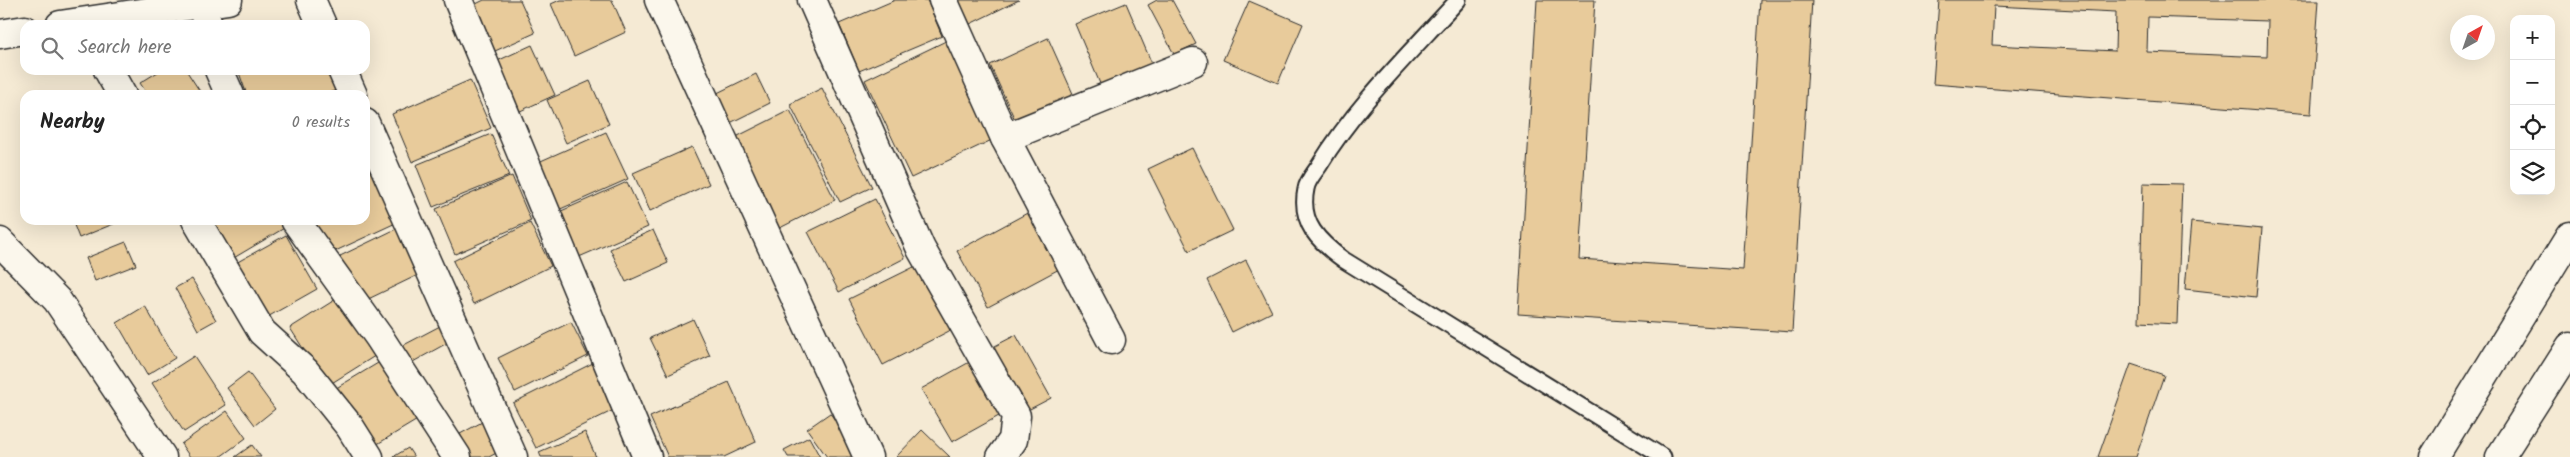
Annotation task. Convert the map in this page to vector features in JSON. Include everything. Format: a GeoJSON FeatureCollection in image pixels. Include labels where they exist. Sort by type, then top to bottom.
{"type":"FeatureCollection","features":[{"type":"Feature","properties":{"kind":"street"},"geometry":{"type":"LineString","coordinates":[[310,0],[320,20]]}},
{"type":"Feature","properties":{"kind":"street"},"geometry":{"type":"LineString","coordinates":[[458,0],[647,457]]}},
{"type":"Feature","properties":{"kind":"street"},"geometry":{"type":"LineString","coordinates":[[659,0],[868,457]]}},
{"type":"Feature","properties":{"kind":"street"},"geometry":{"type":"LineString","coordinates":[[812,0],[921,249],[1016,416],[1013,440],[1001,457]]}},
{"type":"Feature","properties":{"kind":"street"},"geometry":{"type":"LineString","coordinates":[[943,0],[1006,138],[1111,340]]}},
{"type":"Feature","properties":{"kind":"street"},"geometry":{"type":"LineString","coordinates":[[106,20],[209,7]]}},
{"type":"Feature","properties":{"kind":"street"},"geometry":{"type":"LineString","coordinates":[[0,34],[20,31]]}},
{"type":"Feature","properties":{"kind":"street"},"geometry":{"type":"LineString","coordinates":[[1006,138],[1193,62]]}},
{"type":"Feature","properties":{"kind":"street"},"geometry":{"type":"LineString","coordinates":[[111,75],[119,90]]}},
{"type":"Feature","properties":{"kind":"street"},"geometry":{"type":"LineString","coordinates":[[221,75],[228,90]]}},
{"type":"Feature","properties":{"kind":"street"},"geometry":{"type":"LineString","coordinates":[[344,75],[351,90]]}},
{"type":"Feature","properties":{"kind":"street"},"geometry":{"type":"LineString","coordinates":[[370,134],[513,457]]}},
{"type":"Feature","properties":{"kind":"street"},"geometry":{"type":"LineString","coordinates":[[199,225],[262,332],[305,371],[350,427],[370,457]]}},
{"type":"Feature","properties":{"kind":"street"},"geometry":{"type":"LineString","coordinates":[[298,225],[379,337],[457,457]]}},
{"type":"Feature","properties":{"kind":"street"},"geometry":{"type":"LineString","coordinates":[[2434,457],[2570,236]]}},
{"type":"Feature","properties":{"kind":"street"},"geometry":{"type":"LineString","coordinates":[[0,242],[57,300],[162,457]]}},
{"type":"Feature","properties":{"kind":"street"},"geometry":{"type":"LineString","coordinates":[[2500,457],[2570,348]]}},
{"type":"Feature","properties":{"kind":"lane"},"geometry":{"type":"LineString","coordinates":[[1458,0],[1373,94],[1328,151],[1306,188],[1306,219],[1320,244],[1663,457]]}},
{"type":"Feature","properties":{"kind":"building"},"geometry":{"type":"Polygon","coordinates":[[[484,0],[520,0],[535,33],[495,51],[474,5],[484,0]]]}},
{"type":"Feature","properties":{"kind":"building"},"geometry":{"type":"Polygon","coordinates":[[[560,0],[612,0],[626,32],[574,56],[551,4],[560,0]]]}},
{"type":"Feature","properties":{"kind":"building"},"geometry":{"type":"Polygon","coordinates":[[[895,0],[927,0],[942,36],[859,71],[839,24],[895,0]]]}},
{"type":"Feature","properties":{"kind":"building"},"geometry":{"type":"Polygon","coordinates":[[[958,0],[1019,0],[970,24],[958,0]]]}},
{"type":"Feature","properties":{"kind":"building"},"geometry":{"type":"Polygon","coordinates":[[[1157,0],[1172,0],[1196,44],[1174,54],[1148,5],[1157,0]]]}},
{"type":"Feature","properties":{"kind":"building"},"geometry":{"type":"Polygon","coordinates":[[[1537,0],[1595,0],[1579,259],[1743,270],[1760,0],[1812,0],[1792,332],[1518,314],[1537,0]]]}},
{"type":"Feature","properties":{"kind":"building"},"geometry":{"type":"Polygon","coordinates":[[[1939,0],[2319,0],[2311,114],[1933,84],[1939,0]],[[1994,6],[1992,45],[2115,51],[2116,12],[1994,6]],[[2148,17],[2147,52],[2267,57],[2268,21],[2148,17]]]}},
{"type":"Feature","properties":{"kind":"building"},"geometry":{"type":"Polygon","coordinates":[[[1249,1],[1303,24],[1278,83],[1223,60],[1249,1]]]}},
{"type":"Feature","properties":{"kind":"building"},"geometry":{"type":"Polygon","coordinates":[[[1126,3],[1152,64],[1101,86],[1075,24],[1126,3]]]}},
{"type":"Feature","properties":{"kind":"building"},"geometry":{"type":"Polygon","coordinates":[[[1048,38],[1074,96],[1016,122],[990,65],[1048,38]]]}},
{"type":"Feature","properties":{"kind":"building"},"geometry":{"type":"Polygon","coordinates":[[[950,39],[996,138],[911,178],[865,80],[950,39]]]}},
{"type":"Feature","properties":{"kind":"building"},"geometry":{"type":"Polygon","coordinates":[[[532,45],[555,95],[518,112],[495,62],[532,45]]]}},
{"type":"Feature","properties":{"kind":"building"},"geometry":{"type":"Polygon","coordinates":[[[756,74],[770,103],[722,127],[707,98],[756,74]]]}},
{"type":"Feature","properties":{"kind":"building"},"geometry":{"type":"Polygon","coordinates":[[[153,75],[189,75],[199,90],[145,90],[140,83],[153,75]]]}},
{"type":"Feature","properties":{"kind":"building"},"geometry":{"type":"Polygon","coordinates":[[[240,75],[332,75],[337,90],[245,90],[240,75]]]}},
{"type":"Feature","properties":{"kind":"building"},"geometry":{"type":"Polygon","coordinates":[[[470,80],[491,128],[412,162],[392,114],[470,80]]]}},
{"type":"Feature","properties":{"kind":"building"},"geometry":{"type":"Polygon","coordinates":[[[590,81],[609,124],[566,143],[547,100],[590,81]]]}},
{"type":"Feature","properties":{"kind":"building"},"geometry":{"type":"Polygon","coordinates":[[[822,88],[872,187],[840,202],[790,104],[822,88]]]}},
{"type":"Feature","properties":{"kind":"building"},"geometry":{"type":"Polygon","coordinates":[[[790,110],[835,200],[770,233],[724,143],[790,110]]]}},
{"type":"Feature","properties":{"kind":"building"},"geometry":{"type":"Polygon","coordinates":[[[606,132],[628,179],[556,211],[534,164],[606,132]]]}},
{"type":"Feature","properties":{"kind":"building"},"geometry":{"type":"Polygon","coordinates":[[[491,134],[509,176],[433,207],[416,165],[491,134]]]}},
{"type":"Feature","properties":{"kind":"building"},"geometry":{"type":"Polygon","coordinates":[[[692,147],[709,184],[650,211],[633,173],[692,147]]]}},
{"type":"Feature","properties":{"kind":"building"},"geometry":{"type":"Polygon","coordinates":[[[1192,148],[1233,230],[1189,251],[1148,169],[1192,148]]]}},
{"type":"Feature","properties":{"kind":"building"},"geometry":{"type":"Polygon","coordinates":[[[370,161],[400,221],[329,254],[315,225],[370,225],[370,161]]]}},
{"type":"Feature","properties":{"kind":"building"},"geometry":{"type":"Polygon","coordinates":[[[512,176],[531,221],[455,254],[436,209],[512,176]]]}},
{"type":"Feature","properties":{"kind":"building"},"geometry":{"type":"Polygon","coordinates":[[[627,182],[648,227],[579,257],[559,212],[627,182]]]}},
{"type":"Feature","properties":{"kind":"building"},"geometry":{"type":"Polygon","coordinates":[[[2143,183],[2182,184],[2177,324],[2139,322],[2143,183]]]}},
{"type":"Feature","properties":{"kind":"building"},"geometry":{"type":"Polygon","coordinates":[[[875,199],[905,258],[839,292],[808,232],[875,199]]]}},
{"type":"Feature","properties":{"kind":"building"},"geometry":{"type":"Polygon","coordinates":[[[1031,211],[1063,267],[988,307],[957,251],[1031,211]]]}},
{"type":"Feature","properties":{"kind":"building"},"geometry":{"type":"Polygon","coordinates":[[[2191,222],[2262,229],[2256,297],[2185,289],[2191,222]]]}},
{"type":"Feature","properties":{"kind":"building"},"geometry":{"type":"Polygon","coordinates":[[[530,223],[551,266],[474,304],[453,261],[530,223]]]}},
{"type":"Feature","properties":{"kind":"building"},"geometry":{"type":"Polygon","coordinates":[[[74,225],[111,225],[79,238],[74,225]]]}},
{"type":"Feature","properties":{"kind":"building"},"geometry":{"type":"Polygon","coordinates":[[[212,225],[285,225],[286,227],[232,259],[212,225]]]}},
{"type":"Feature","properties":{"kind":"building"},"geometry":{"type":"Polygon","coordinates":[[[398,228],[420,274],[360,303],[338,257],[398,228]]]}},
{"type":"Feature","properties":{"kind":"building"},"geometry":{"type":"Polygon","coordinates":[[[653,230],[668,263],[626,282],[610,249],[653,230]]]}},
{"type":"Feature","properties":{"kind":"building"},"geometry":{"type":"Polygon","coordinates":[[[286,235],[317,289],[264,319],[234,264],[286,235]]]}},
{"type":"Feature","properties":{"kind":"building"},"geometry":{"type":"Polygon","coordinates":[[[126,242],[136,265],[95,281],[86,258],[126,242]]]}},
{"type":"Feature","properties":{"kind":"building"},"geometry":{"type":"Polygon","coordinates":[[[1246,260],[1272,312],[1232,332],[1207,280],[1246,260]]]}},
{"type":"Feature","properties":{"kind":"building"},"geometry":{"type":"Polygon","coordinates":[[[918,265],[951,330],[883,365],[849,299],[918,265]]]}},
{"type":"Feature","properties":{"kind":"building"},"geometry":{"type":"Polygon","coordinates":[[[192,279],[216,320],[198,330],[175,288],[192,279]]]}},
{"type":"Feature","properties":{"kind":"building"},"geometry":{"type":"Polygon","coordinates":[[[341,296],[378,354],[327,386],[290,328],[341,296]]]}},
{"type":"Feature","properties":{"kind":"building"},"geometry":{"type":"Polygon","coordinates":[[[145,306],[175,358],[147,375],[117,323],[145,306]]]}},
{"type":"Feature","properties":{"kind":"building"},"geometry":{"type":"Polygon","coordinates":[[[693,319],[710,356],[668,375],[650,338],[693,319]]]}},
{"type":"Feature","properties":{"kind":"building"},"geometry":{"type":"Polygon","coordinates":[[[571,322],[588,356],[515,392],[498,358],[571,322]]]}},
{"type":"Feature","properties":{"kind":"building"},"geometry":{"type":"Polygon","coordinates":[[[440,326],[449,342],[411,363],[402,346],[440,326]]]}},
{"type":"Feature","properties":{"kind":"building"},"geometry":{"type":"Polygon","coordinates":[[[1016,335],[1051,398],[1028,410],[993,347],[1016,335]]]}},
{"type":"Feature","properties":{"kind":"building"},"geometry":{"type":"Polygon","coordinates":[[[194,356],[226,405],[184,432],[152,383],[194,356]]]}},
{"type":"Feature","properties":{"kind":"building"},"geometry":{"type":"Polygon","coordinates":[[[388,357],[424,416],[369,449],[333,390],[388,357]]]}},
{"type":"Feature","properties":{"kind":"building"},"geometry":{"type":"Polygon","coordinates":[[[975,359],[1006,412],[952,442],[921,389],[975,359]]]}},
{"type":"Feature","properties":{"kind":"building"},"geometry":{"type":"Polygon","coordinates":[[[595,362],[618,408],[536,448],[513,403],[595,362]]]}},
{"type":"Feature","properties":{"kind":"building"},"geometry":{"type":"Polygon","coordinates":[[[2131,364],[2164,375],[2136,457],[2098,457],[2131,364]]]}},
{"type":"Feature","properties":{"kind":"building"},"geometry":{"type":"Polygon","coordinates":[[[248,372],[275,409],[255,425],[227,388],[248,372]]]}},
{"type":"Feature","properties":{"kind":"building"},"geometry":{"type":"Polygon","coordinates":[[[729,382],[756,442],[724,457],[668,457],[650,417],[729,382]]]}},
{"type":"Feature","properties":{"kind":"building"},"geometry":{"type":"Polygon","coordinates":[[[227,411],[246,438],[220,457],[190,457],[181,444],[227,411]]]}},
{"type":"Feature","properties":{"kind":"building"},"geometry":{"type":"Polygon","coordinates":[[[830,413],[860,457],[827,457],[807,429],[830,413]]]}},
{"type":"Feature","properties":{"kind":"building"},"geometry":{"type":"Polygon","coordinates":[[[484,421],[500,451],[489,457],[472,457],[460,434],[484,421]]]}},
{"type":"Feature","properties":{"kind":"building"},"geometry":{"type":"Polygon","coordinates":[[[922,430],[950,457],[896,457],[922,430]]]}},
{"type":"Feature","properties":{"kind":"building"},"geometry":{"type":"Polygon","coordinates":[[[585,432],[596,457],[541,457],[539,452],[585,432]]]}},
{"type":"Feature","properties":{"kind":"building"},"geometry":{"type":"Polygon","coordinates":[[[809,437],[820,457],[788,457],[784,450],[809,437]]]}},
{"type":"Feature","properties":{"kind":"building"},"geometry":{"type":"Polygon","coordinates":[[[252,445],[261,457],[235,457],[252,445]]]}},
{"type":"Feature","properties":{"kind":"building"},"geometry":{"type":"Polygon","coordinates":[[[408,448],[414,457],[393,457],[408,448]]]}}]}
